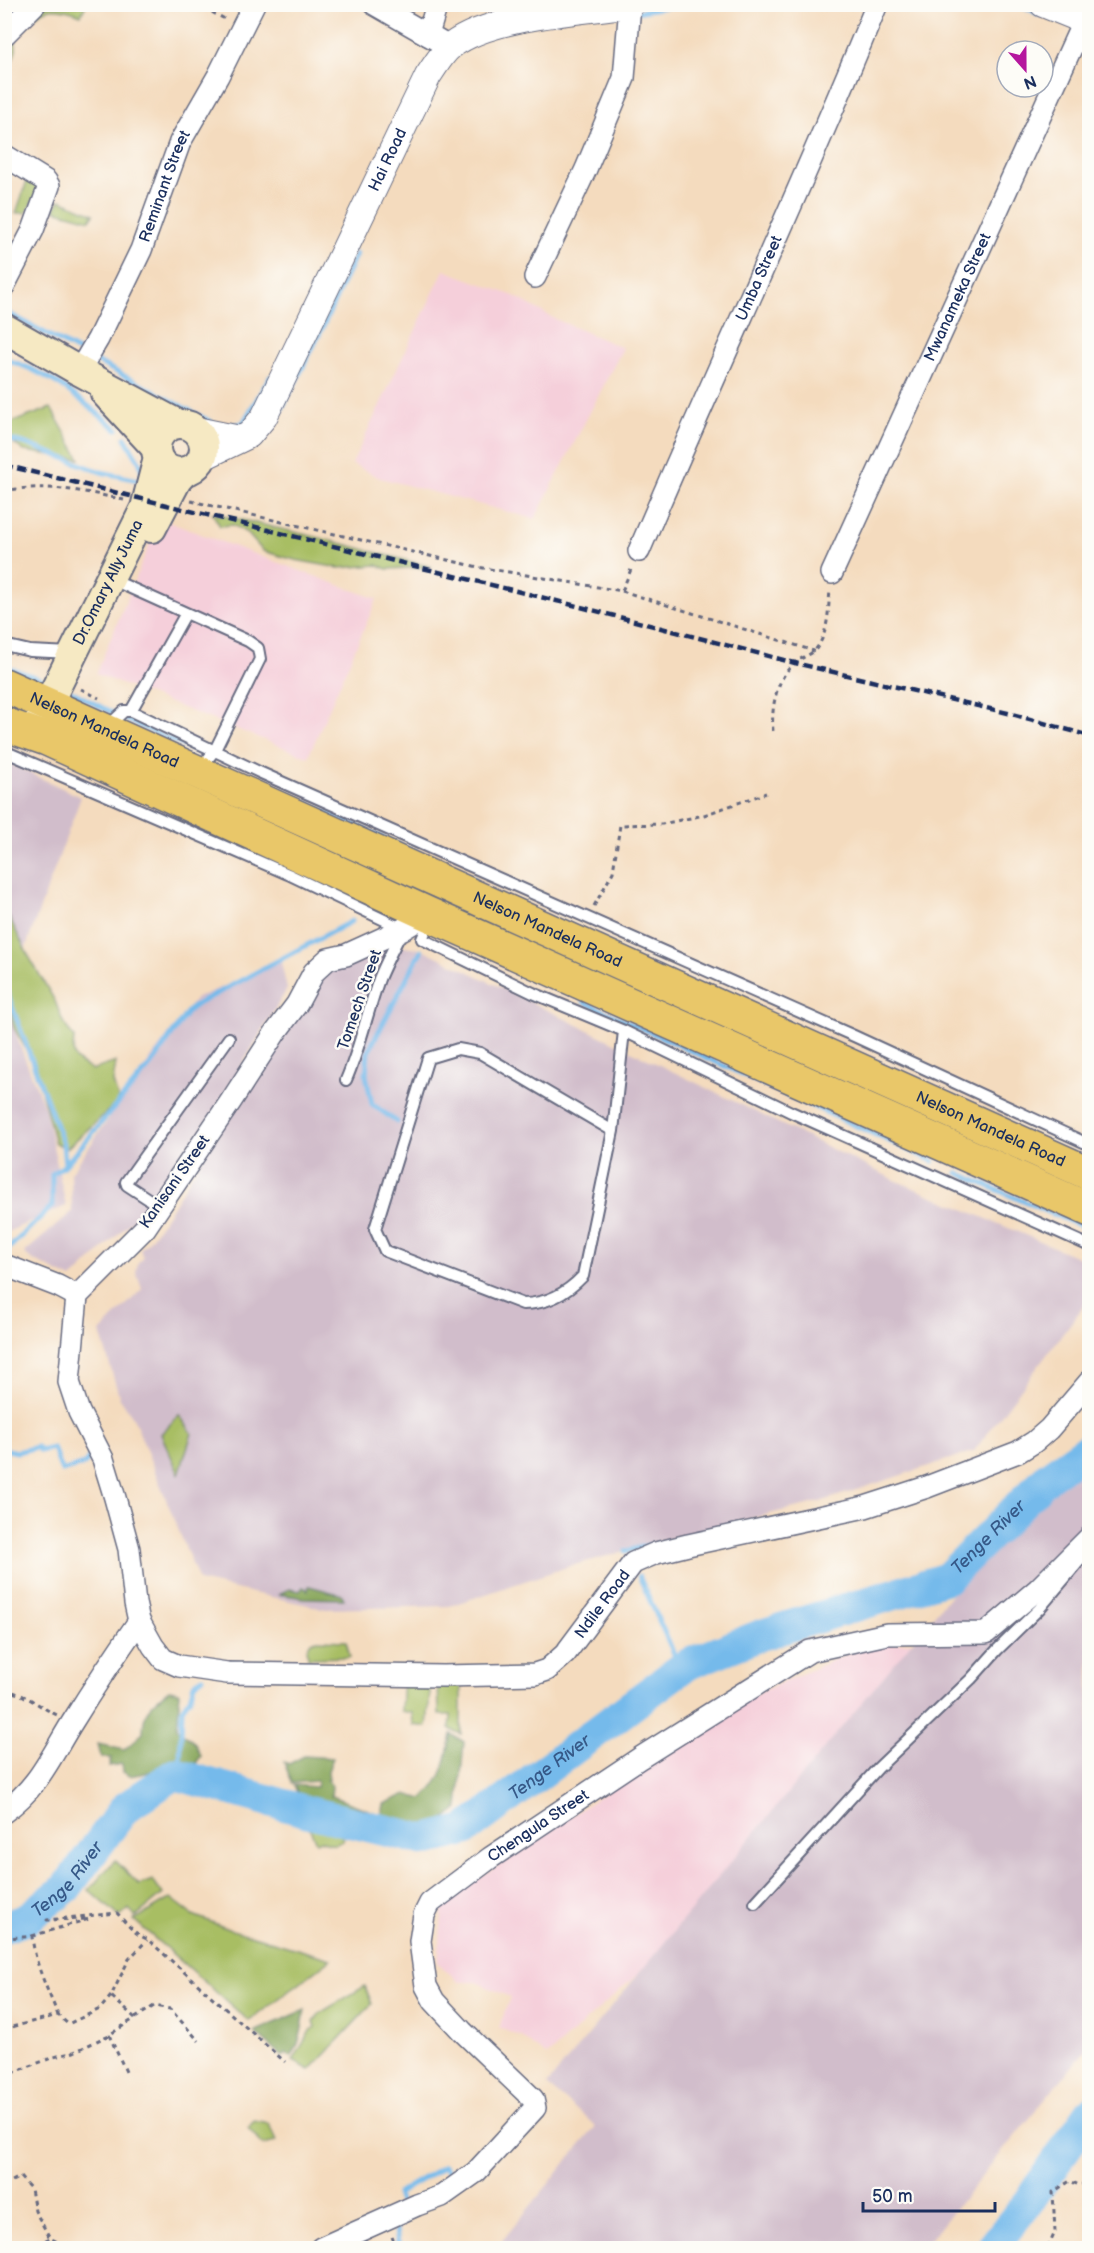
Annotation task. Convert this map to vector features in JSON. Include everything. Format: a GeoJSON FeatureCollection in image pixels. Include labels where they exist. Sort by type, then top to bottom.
{"type":"FeatureCollection","features":[{"type":"Feature","properties":{"kind":"main road"},"geometry":{"type":"LineString","coordinates":[[4,328],[83,373],[187,427],[203,443],[193,464],[170,469],[83,373]]}},
{"type":"Feature","properties":{"kind":"main road"},"geometry":{"type":"LineString","coordinates":[[157,453],[160,435],[171,426],[187,427]]}},
{"type":"Feature","properties":{"kind":"main road","name":"Dr.Omary Ally Juma"},"geometry":{"type":"LineString","coordinates":[[38,723],[124,585],[156,502],[157,453]]}},
{"type":"Feature","properties":{"kind":"main road","name":"Dr.Omary Ally Juma"},"geometry":{"type":"LineString","coordinates":[[38,723],[156,502],[193,464]]}},
{"type":"Feature","properties":{"kind":"main road","name":"Nelson Mandela Road"},"geometry":{"type":"LineString","coordinates":[[4,685],[38,723],[421,919],[1089,1210]]}},
{"type":"Feature","properties":{"kind":"main road","name":"Nelson Mandela Road"},"geometry":{"type":"LineString","coordinates":[[38,723],[104,730],[206,761],[1089,1174]]}},
{"type":"Feature","properties":{"kind":"street"},"geometry":{"type":"LineString","coordinates":[[4,35],[35,4]]}},
{"type":"Feature","properties":{"kind":"street","name":"Reminant Street"},"geometry":{"type":"LineString","coordinates":[[83,373],[141,250],[180,142],[254,4]]}},
{"type":"Feature","properties":{"kind":"street"},"geometry":{"type":"LineString","coordinates":[[374,4],[438,41]]}},
{"type":"Feature","properties":{"kind":"street"},"geometry":{"type":"LineString","coordinates":[[437,4],[438,41]]}},
{"type":"Feature","properties":{"kind":"street"},"geometry":{"type":"LineString","coordinates":[[535,277],[586,169],[624,78],[630,4]]}},
{"type":"Feature","properties":{"kind":"street","name":"Hai Road"},"geometry":{"type":"LineString","coordinates":[[193,464],[249,435],[264,417],[336,263],[428,76],[438,41],[470,35],[501,24],[630,4]]}},
{"type":"Feature","properties":{"kind":"street","name":"Umba Street"},"geometry":{"type":"LineString","coordinates":[[639,551],[707,392],[833,111],[877,4]]}},
{"type":"Feature","properties":{"kind":"street"},"geometry":{"type":"LineString","coordinates":[[1043,4],[1087,21]]}},
{"type":"Feature","properties":{"kind":"street","name":"Mwanameka Street"},"geometry":{"type":"LineString","coordinates":[[832,573],[1087,21]]}},
{"type":"Feature","properties":{"kind":"street"},"geometry":{"type":"LineString","coordinates":[[4,155],[46,181],[49,186],[33,230],[4,286]]}},
{"type":"Feature","properties":{"kind":"street"},"geometry":{"type":"LineString","coordinates":[[187,427],[240,439]]}},
{"type":"Feature","properties":{"kind":"street","name":"Kanisani Street"},"geometry":{"type":"LineString","coordinates":[[77,1296],[145,1228],[274,1033],[297,1004],[314,972],[328,959],[346,956],[421,919]]}},
{"type":"Feature","properties":{"kind":"street"},"geometry":{"type":"LineString","coordinates":[[4,1265],[77,1296],[69,1382],[79,1412],[103,1459],[115,1498],[129,1549],[135,1603],[140,1621],[72,1722],[59,1747],[32,1788],[4,1812]]}},
{"type":"Feature","properties":{"kind":"street","name":"Ndile Road"},"geometry":{"type":"LineString","coordinates":[[140,1621],[153,1647],[163,1659],[199,1671],[443,1676],[534,1674],[547,1670],[566,1654],[633,1563],[656,1553],[865,1507],[927,1487],[1018,1452],[1049,1429],[1089,1381]]}},
{"type":"Feature","properties":{"kind":"street","name":"Chengula Street"},"geometry":{"type":"LineString","coordinates":[[321,2248],[442,2196],[477,2172],[535,2108],[533,2099],[462,2031],[434,2001],[426,1986],[420,1941],[424,1915],[430,1903],[490,1858],[640,1758],[810,1651],[887,1634],[986,1633],[1038,1589],[1089,1537]]}},
{"type":"Feature","properties":{"kind":"lane"},"geometry":{"type":"LineString","coordinates":[[104,730],[124,711],[131,711],[206,761],[260,659],[258,648],[248,641],[124,585]]}},
{"type":"Feature","properties":{"kind":"lane"},"geometry":{"type":"LineString","coordinates":[[131,711],[186,613]]}},
{"type":"Feature","properties":{"kind":"lane"},"geometry":{"type":"LineString","coordinates":[[4,645],[48,653],[74,652]]}},
{"type":"Feature","properties":{"kind":"lane"},"geometry":{"type":"LineString","coordinates":[[4,751],[288,874],[421,919],[422,939],[533,993],[624,1031],[790,1112],[1089,1246]]}},
{"type":"Feature","properties":{"kind":"lane"},"geometry":{"type":"LineString","coordinates":[[251,783],[525,888],[586,919],[854,1036],[1089,1145]]}},
{"type":"Feature","properties":{"kind":"lane","name":"Tomech Street"},"geometry":{"type":"LineString","coordinates":[[346,1080],[354,1063],[380,977],[421,919]]}},
{"type":"Feature","properties":{"kind":"lane"},"geometry":{"type":"LineString","coordinates":[[613,1131],[480,1053],[458,1050],[428,1058],[375,1229],[385,1251],[523,1304],[539,1304],[570,1289],[583,1276],[613,1131],[624,1031]]}},
{"type":"Feature","properties":{"kind":"lane"},"geometry":{"type":"LineString","coordinates":[[159,1206],[127,1185],[126,1182],[229,1038]]}},
{"type":"Feature","properties":{"kind":"lane"},"geometry":{"type":"LineString","coordinates":[[755,1903],[878,1768],[971,1679],[1039,1609],[1089,1549]]}},
{"type":"Feature","properties":{"kind":"path"},"geometry":{"type":"LineString","coordinates":[[196,4],[242,29]]}},
{"type":"Feature","properties":{"kind":"path"},"geometry":{"type":"LineString","coordinates":[[4,492],[26,487],[47,487],[129,501],[156,502],[478,567],[621,591],[814,651]]}},
{"type":"Feature","properties":{"kind":"path"},"geometry":{"type":"LineString","coordinates":[[621,591],[639,551]]}},
{"type":"Feature","properties":{"kind":"path"},"geometry":{"type":"LineString","coordinates":[[773,731],[772,708],[787,672],[795,663],[814,651],[827,626],[832,573]]}},
{"type":"Feature","properties":{"kind":"path"},"geometry":{"type":"LineString","coordinates":[[586,919],[613,872],[620,825],[662,824],[704,815],[766,793]]}},
{"type":"Feature","properties":{"kind":"path"},"geometry":{"type":"LineString","coordinates":[[4,1691],[12,1691],[27,1697],[72,1722]]}},
{"type":"Feature","properties":{"kind":"path"},"geometry":{"type":"LineString","coordinates":[[4,1939],[13,1936],[22,1938],[32,1936],[89,1919],[47,1920],[117,1913],[128,1926],[147,1939],[285,2062]]}},
{"type":"Feature","properties":{"kind":"path"},"geometry":{"type":"LineString","coordinates":[[32,1936],[34,1956],[39,1971],[58,2015],[68,2024],[100,2009],[111,1996],[129,1959],[147,1939]]}},
{"type":"Feature","properties":{"kind":"path"},"geometry":{"type":"LineString","coordinates":[[111,1996],[135,2018]]}},
{"type":"Feature","properties":{"kind":"path"},"geometry":{"type":"LineString","coordinates":[[4,2076],[74,2052],[109,2035],[154,2006],[170,2010],[199,2041]]}},
{"type":"Feature","properties":{"kind":"path"},"geometry":{"type":"LineString","coordinates":[[4,2029],[58,2015]]}},
{"type":"Feature","properties":{"kind":"path"},"geometry":{"type":"LineString","coordinates":[[109,2035],[127,2074]]}},
{"type":"Feature","properties":{"kind":"path"},"geometry":{"type":"LineString","coordinates":[[4,2186],[20,2177],[30,2189],[35,2211],[50,2238],[69,2248]]}},
{"type":"Feature","properties":{"kind":"path"},"geometry":{"type":"LineString","coordinates":[[1048,2248],[1055,2232],[1053,2192],[1070,2181],[1078,2185],[1089,2182]]}},
{"type":"Feature","properties":{"kind":"path"},"geometry":{"type":"LineString","coordinates":[[29,2248],[50,2238]]}},
{"type":"Feature","properties":{"kind":"shaded area"},"geometry":{"type":"Polygon","coordinates":[[[444,270],[514,296],[555,319],[623,348],[535,519],[380,478],[352,464],[444,270]]]}},
{"type":"Feature","properties":{"kind":"shaded area"},"geometry":{"type":"Polygon","coordinates":[[[160,519],[377,599],[308,757],[96,674],[160,519]]]}},
{"type":"Feature","properties":{"kind":"shaded area"},"geometry":{"type":"Polygon","coordinates":[[[4,761],[81,797],[13,982],[4,967],[4,761]]]}},
{"type":"Feature","properties":{"kind":"shaded area"},"geometry":{"type":"Polygon","coordinates":[[[381,946],[422,949],[897,1181],[1089,1262],[1089,1299],[974,1451],[820,1502],[694,1532],[567,1567],[450,1606],[326,1609],[199,1581],[133,1417],[120,1399],[100,1332],[142,1289],[136,1272],[138,1262],[143,1258],[140,1249],[162,1223],[323,967],[381,946]]]}},
{"type":"Feature","properties":{"kind":"shaded area"},"geometry":{"type":"Polygon","coordinates":[[[281,962],[287,989],[213,1113],[143,1210],[72,1279],[33,1260],[24,1253],[72,1212],[71,1173],[196,998],[281,962]]]}},
{"type":"Feature","properties":{"kind":"shaded area"},"geometry":{"type":"Polygon","coordinates":[[[5,999],[20,1046],[45,1109],[66,1206],[5,1233],[5,999]]]}},
{"type":"Feature","properties":{"kind":"shaded area"},"geometry":{"type":"Polygon","coordinates":[[[1089,1427],[1089,2046],[923,2248],[497,2247],[596,2126],[547,2085],[1089,1427]]]}},
{"type":"Feature","properties":{"kind":"shaded area"},"geometry":{"type":"Polygon","coordinates":[[[987,1638],[639,1973],[547,2056],[522,2037],[499,2028],[510,1997],[476,1982],[459,1982],[438,1963],[443,1903],[742,1700],[868,1645],[987,1638]]]}},
{"type":"Feature","properties":{"kind":"green space"},"geometry":{"type":"Polygon","coordinates":[[[5,5],[86,5],[81,15],[59,9],[44,11],[15,35],[16,50],[5,82],[5,5]]]}},
{"type":"Feature","properties":{"kind":"green space"},"geometry":{"type":"Polygon","coordinates":[[[29,175],[35,178],[38,191],[26,213],[16,213],[29,175]]]}},
{"type":"Feature","properties":{"kind":"green space"},"geometry":{"type":"Polygon","coordinates":[[[60,200],[94,214],[90,220],[54,210],[60,200]]]}},
{"type":"Feature","properties":{"kind":"green space"},"geometry":{"type":"Polygon","coordinates":[[[51,408],[80,459],[24,451],[6,437],[7,424],[51,408]]]}},
{"type":"Feature","properties":{"kind":"green space"},"geometry":{"type":"Polygon","coordinates":[[[212,513],[432,567],[387,569],[377,565],[339,568],[295,560],[263,551],[247,533],[233,525],[220,526],[212,513]]]}},
{"type":"Feature","properties":{"kind":"green space"},"geometry":{"type":"Polygon","coordinates":[[[4,907],[55,1001],[63,1022],[74,1038],[73,1051],[77,1061],[92,1070],[116,1062],[113,1082],[119,1101],[67,1148],[55,1143],[34,1063],[14,1028],[5,985],[4,907]]]}},
{"type":"Feature","properties":{"kind":"green space"},"geometry":{"type":"Polygon","coordinates":[[[179,1415],[192,1433],[179,1474],[161,1434],[179,1415]]]}},
{"type":"Feature","properties":{"kind":"green space"},"geometry":{"type":"Polygon","coordinates":[[[309,1586],[342,1595],[344,1599],[305,1598],[279,1594],[289,1589],[300,1591],[303,1587],[308,1590],[309,1586]]]}},
{"type":"Feature","properties":{"kind":"green space"},"geometry":{"type":"Polygon","coordinates":[[[317,1640],[346,1641],[350,1657],[308,1658],[307,1648],[311,1642],[317,1640]]]}},
{"type":"Feature","properties":{"kind":"green space"},"geometry":{"type":"Polygon","coordinates":[[[403,1678],[431,1681],[427,1727],[413,1725],[412,1713],[401,1711],[403,1678]]]}},
{"type":"Feature","properties":{"kind":"green space"},"geometry":{"type":"Polygon","coordinates":[[[438,1680],[461,1683],[461,1734],[450,1729],[451,1715],[439,1715],[438,1680]]]}},
{"type":"Feature","properties":{"kind":"green space"},"geometry":{"type":"Polygon","coordinates":[[[169,1690],[180,1692],[177,1729],[195,1743],[201,1756],[192,1769],[176,1762],[165,1769],[130,1776],[123,1772],[122,1764],[109,1766],[111,1758],[101,1758],[98,1744],[124,1750],[143,1733],[143,1725],[149,1708],[169,1690]]]}},
{"type":"Feature","properties":{"kind":"green space"},"geometry":{"type":"Polygon","coordinates":[[[451,1734],[464,1742],[458,1808],[428,1832],[421,1834],[381,1820],[384,1804],[406,1794],[422,1799],[435,1785],[443,1769],[451,1734]]]}},
{"type":"Feature","properties":{"kind":"green space"},"geometry":{"type":"Polygon","coordinates":[[[304,1756],[333,1758],[328,1771],[329,1780],[327,1780],[332,1786],[331,1796],[376,1813],[368,1811],[362,1815],[328,1807],[327,1811],[303,1805],[294,1785],[316,1787],[317,1781],[292,1783],[284,1762],[289,1764],[304,1756]]]}},
{"type":"Feature","properties":{"kind":"green space"},"geometry":{"type":"Polygon","coordinates":[[[308,1825],[343,1831],[342,1841],[335,1845],[320,1840],[316,1842],[308,1825]]]}},
{"type":"Feature","properties":{"kind":"green space"},"geometry":{"type":"Polygon","coordinates":[[[115,1860],[139,1885],[153,1880],[163,1894],[135,1917],[129,1909],[120,1917],[89,1890],[115,1860]]]}},
{"type":"Feature","properties":{"kind":"green space"},"geometry":{"type":"Polygon","coordinates":[[[171,1898],[193,1915],[229,1929],[331,1959],[249,2021],[134,1920],[171,1898]]]}},
{"type":"Feature","properties":{"kind":"green space"},"geometry":{"type":"Polygon","coordinates":[[[365,1986],[372,2004],[310,2070],[293,2061],[310,2031],[316,2027],[314,2021],[320,2013],[365,1986]]]}},
{"type":"Feature","properties":{"kind":"green space"},"geometry":{"type":"Polygon","coordinates":[[[305,2010],[299,2040],[291,2057],[286,2053],[283,2057],[254,2032],[305,2010]]]}},
{"type":"Feature","properties":{"kind":"green space"},"geometry":{"type":"Polygon","coordinates":[[[254,2121],[269,2124],[276,2142],[263,2145],[248,2128],[254,2121]]]}},
{"type":"Feature","properties":{"kind":"waterway"},"geometry":{"type":"LineString","coordinates":[[636,12],[681,4]]}},
{"type":"Feature","properties":{"kind":"waterway"},"geometry":{"type":"LineString","coordinates":[[1019,4],[1039,14]]}},
{"type":"Feature","properties":{"kind":"waterway"},"geometry":{"type":"LineString","coordinates":[[278,416],[319,335],[356,254]]}},
{"type":"Feature","properties":{"kind":"waterway"},"geometry":{"type":"LineString","coordinates":[[4,311],[78,351]]}},
{"type":"Feature","properties":{"kind":"waterway"},"geometry":{"type":"LineString","coordinates":[[4,359],[51,379],[117,429]]}},
{"type":"Feature","properties":{"kind":"waterway"},"geometry":{"type":"LineString","coordinates":[[96,361],[211,422]]}},
{"type":"Feature","properties":{"kind":"waterway"},"geometry":{"type":"LineString","coordinates":[[231,426],[243,423],[270,377]]}},
{"type":"Feature","properties":{"kind":"waterway"},"geometry":{"type":"LineString","coordinates":[[125,438],[140,463],[142,473]]}},
{"type":"Feature","properties":{"kind":"waterway"},"geometry":{"type":"LineString","coordinates":[[4,439],[24,443],[101,472],[143,481]]}},
{"type":"Feature","properties":{"kind":"waterway"},"geometry":{"type":"LineString","coordinates":[[4,666],[48,682]]}},
{"type":"Feature","properties":{"kind":"waterway"},"geometry":{"type":"LineString","coordinates":[[65,688],[118,716],[204,755]]}},
{"type":"Feature","properties":{"kind":"waterway"},"geometry":{"type":"LineString","coordinates":[[276,789],[474,879]]}},
{"type":"Feature","properties":{"kind":"waterway"},"geometry":{"type":"LineString","coordinates":[[206,830],[273,861]]}},
{"type":"Feature","properties":{"kind":"waterway"},"geometry":{"type":"LineString","coordinates":[[322,883],[388,914]]}},
{"type":"Feature","properties":{"kind":"waterway"},"geometry":{"type":"LineString","coordinates":[[4,1253],[52,1206],[52,1174],[65,1165],[154,1061],[188,1011],[352,921]]}},
{"type":"Feature","properties":{"kind":"waterway"},"geometry":{"type":"LineString","coordinates":[[397,1122],[372,1104],[366,1075],[368,1052],[421,951]]}},
{"type":"Feature","properties":{"kind":"waterway"},"geometry":{"type":"LineString","coordinates":[[4,985],[63,1144],[65,1165]]}},
{"type":"Feature","properties":{"kind":"waterway"},"geometry":{"type":"LineString","coordinates":[[584,1002],[933,1161]]}},
{"type":"Feature","properties":{"kind":"waterway"},"geometry":{"type":"LineString","coordinates":[[958,1173],[1090,1230]]}},
{"type":"Feature","properties":{"kind":"waterway"},"geometry":{"type":"LineString","coordinates":[[4,1449],[17,1452],[37,1447],[40,1451],[53,1448],[62,1471],[85,1464],[93,1454]]}},
{"type":"Feature","properties":{"kind":"waterway","name":"Tenge River"},"geometry":{"type":"LineString","coordinates":[[4,1927],[25,1920],[66,1888],[125,1808],[175,1774],[309,1812],[425,1840],[465,1830],[686,1665],[761,1635],[947,1578],[1048,1477],[1090,1447]]}},
{"type":"Feature","properties":{"kind":"waterway"},"geometry":{"type":"LineString","coordinates":[[626,1551],[648,1546]]}},
{"type":"Feature","properties":{"kind":"waterway"},"geometry":{"type":"LineString","coordinates":[[639,1576],[674,1654],[686,1665]]}},
{"type":"Feature","properties":{"kind":"waterway"},"geometry":{"type":"LineString","coordinates":[[175,1774],[180,1761],[182,1709],[190,1698],[194,1684],[203,1677]]}},
{"type":"Feature","properties":{"kind":"waterway"},"geometry":{"type":"LineString","coordinates":[[992,2248],[1031,2198],[1090,2113]]}},
{"type":"Feature","properties":{"kind":"waterway"},"geometry":{"type":"LineString","coordinates":[[401,2206],[397,2194],[444,2166],[455,2181]]}},
{"type":"Feature","properties":{"kind":"waterway"},"geometry":{"type":"LineString","coordinates":[[399,2223],[395,2225],[399,2248]]}},
{"type":"Feature","properties":{"kind":"railway"},"geometry":{"type":"LineString","coordinates":[[4,465],[577,606],[795,663],[1012,714],[1090,736]]}}]}
